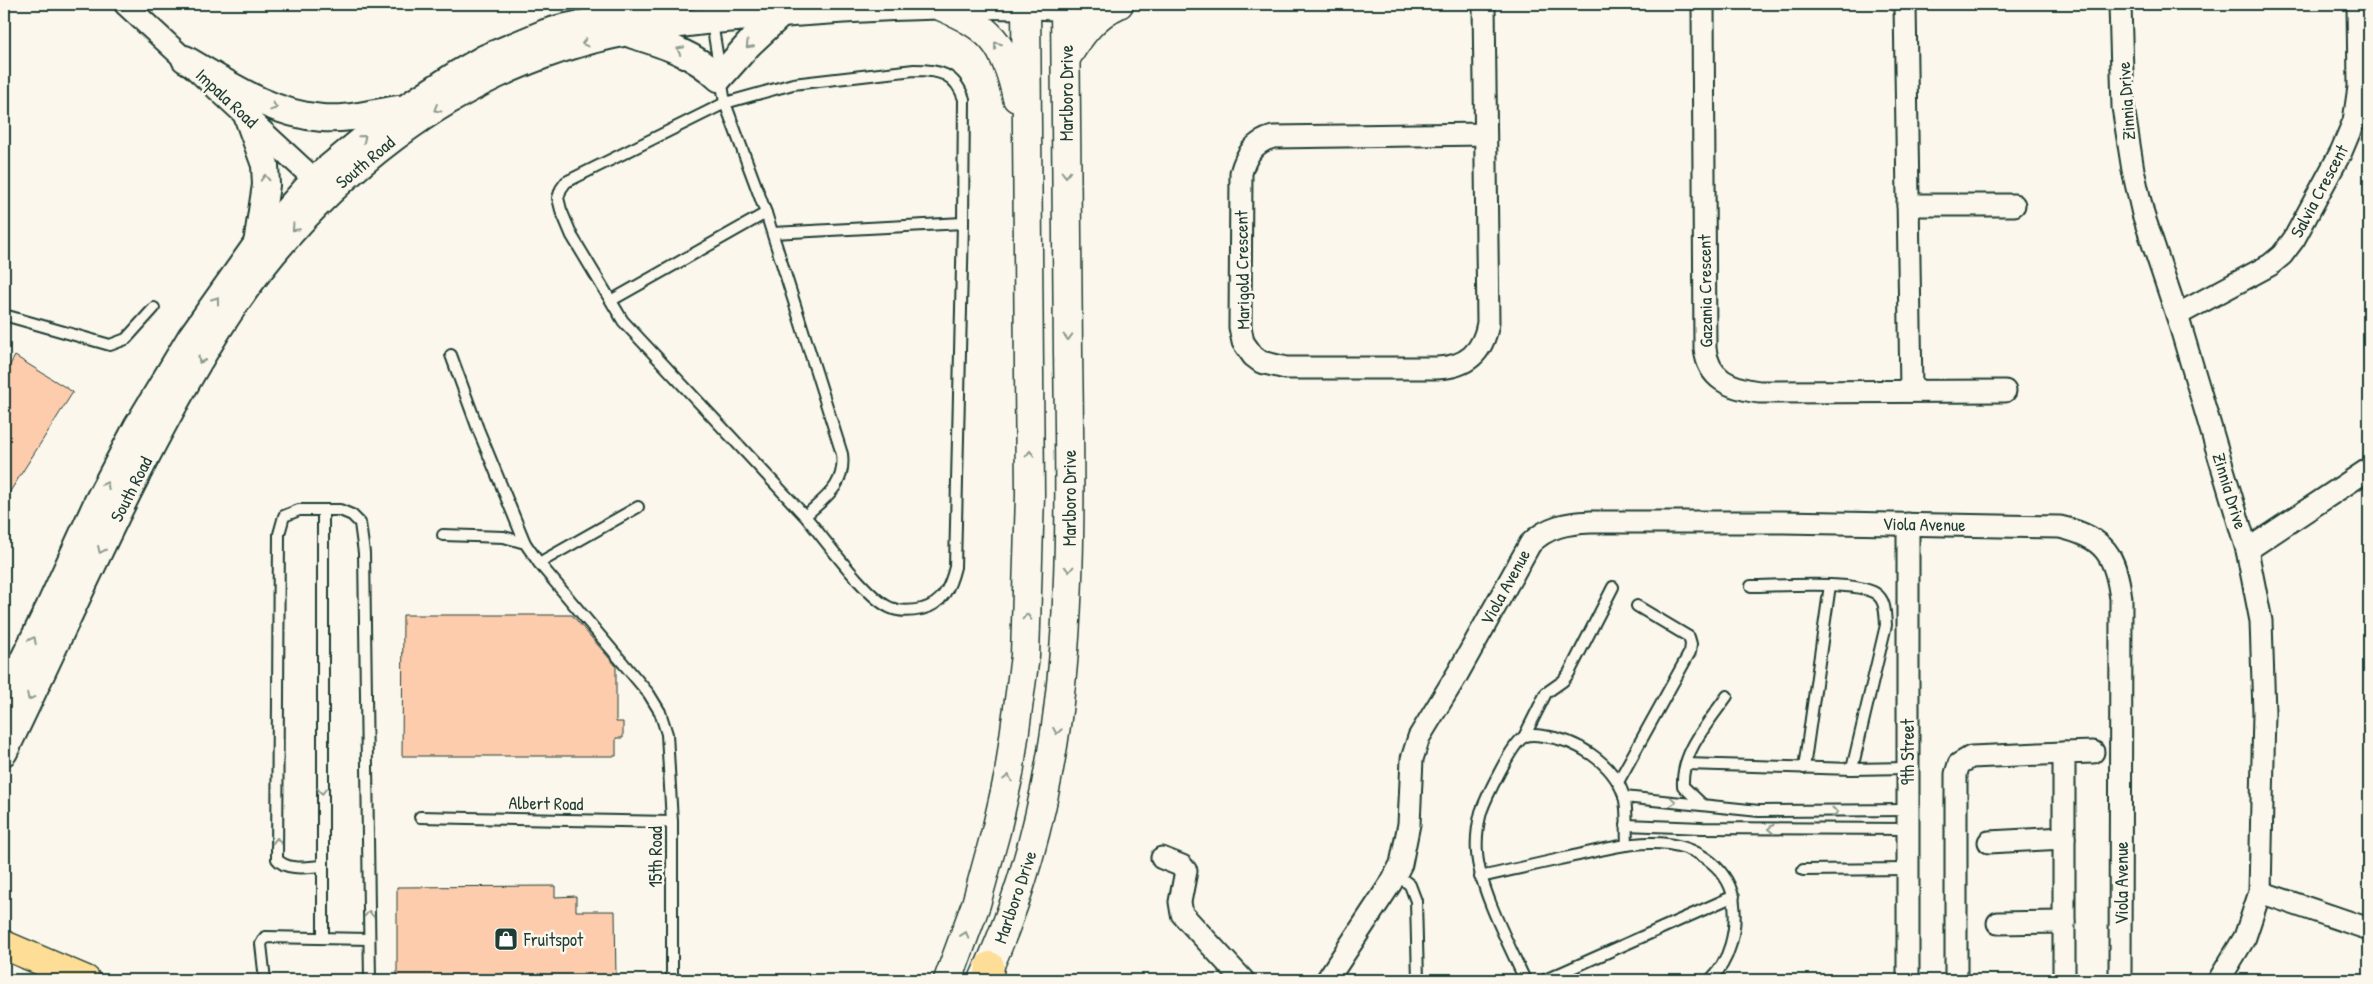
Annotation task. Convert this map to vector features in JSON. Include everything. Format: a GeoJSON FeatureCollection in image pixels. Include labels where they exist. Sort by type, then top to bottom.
{"type":"FeatureCollection","features":[{"type":"Feature","properties":{"kind":"main road","name":"Marlboro Drive"},"geometry":{"type":"LineString","coordinates":[[948,980],[976,904],[996,832],[1009,774],[1026,656],[1030,496],[1026,4]]}},
{"type":"Feature","properties":{"kind":"main road"},"geometry":{"type":"LineString","coordinates":[[1066,58],[1078,38],[1096,18],[1119,4]]}},
{"type":"Feature","properties":{"kind":"main road"},"geometry":{"type":"LineString","coordinates":[[938,5],[974,21],[999,47],[1011,70],[1026,141]]}},
{"type":"Feature","properties":{"kind":"main road","name":"Marlboro Drive"},"geometry":{"type":"LineString","coordinates":[[987,975],[1019,892],[1043,810],[1059,718],[1064,670],[1070,497],[1065,5]]}},
{"type":"Feature","properties":{"kind":"main road"},"geometry":{"type":"LineString","coordinates":[[4,945],[86,980]]}},
{"type":"Feature","properties":{"kind":"street","name":"Impala Road"},"geometry":{"type":"LineString","coordinates":[[125,4],[322,186]]}},
{"type":"Feature","properties":{"kind":"street","name":"South Road"},"geometry":{"type":"LineString","coordinates":[[4,752],[159,434],[219,329],[322,186],[366,135],[404,108],[486,58],[544,33],[599,19],[677,4]]}},
{"type":"Feature","properties":{"kind":"street"},"geometry":{"type":"LineString","coordinates":[[1065,5],[1105,4]]}},
{"type":"Feature","properties":{"kind":"street","name":"Marigold Crescent"},"geometry":{"type":"LineString","coordinates":[[1484,4],[1486,134],[1488,323],[1482,345],[1474,356],[1465,363],[1452,367],[1286,368],[1261,362],[1248,351],[1240,326],[1241,173],[1244,161],[1257,144],[1273,137],[1486,134]]}},
{"type":"Feature","properties":{"kind":"street","name":"Gazania Crescent"},"geometry":{"type":"LineString","coordinates":[[1703,4],[1705,348],[1709,367],[1724,383],[1759,392],[2005,391]]}},
{"type":"Feature","properties":{"kind":"street"},"geometry":{"type":"LineString","coordinates":[[1905,4],[1912,391]]}},
{"type":"Feature","properties":{"kind":"street","name":"Zinnia Drive"},"geometry":{"type":"LineString","coordinates":[[2120,4],[2123,107],[2127,140],[2143,214],[2177,315],[2247,550],[2260,621],[2263,656],[2260,892],[2245,937],[2219,980]]}},
{"type":"Feature","properties":{"kind":"street","name":"Salvia Crescent"},"geometry":{"type":"LineString","coordinates":[[2177,315],[2270,265],[2282,256],[2294,239],[2341,152],[2354,122],[2359,86],[2358,4]]}},
{"type":"Feature","properties":{"kind":"street","name":"South Road"},"geometry":{"type":"LineString","coordinates":[[4,699],[49,608],[98,501],[137,427],[191,337],[257,244],[322,186],[358,165],[394,138],[470,89],[527,62],[577,45],[710,12],[781,14],[858,8],[938,5],[1065,5]]}},
{"type":"Feature","properties":{"kind":"street"},"geometry":{"type":"LineString","coordinates":[[625,32],[681,51],[706,65],[719,78],[749,44],[781,14]]}},
{"type":"Feature","properties":{"kind":"street"},"geometry":{"type":"LineString","coordinates":[[185,59],[252,98],[320,118],[342,118],[404,108]]}},
{"type":"Feature","properties":{"kind":"street"},"geometry":{"type":"LineString","coordinates":[[248,118],[265,165],[266,186],[257,244]]}},
{"type":"Feature","properties":{"kind":"street"},"geometry":{"type":"LineString","coordinates":[[1908,205],[2014,205]]}},
{"type":"Feature","properties":{"kind":"street"},"geometry":{"type":"LineString","coordinates":[[2247,550],[2369,469]]}},
{"type":"Feature","properties":{"kind":"street","name":"Viola Avenue"},"geometry":{"type":"LineString","coordinates":[[1327,980],[1356,939],[1396,874],[1406,847],[1412,759],[1419,737],[1458,673],[1530,544],[1548,529],[1591,522],[2060,527],[2092,537],[2108,551],[2114,563],[2121,599],[2120,980]]}},
{"type":"Feature","properties":{"kind":"street","name":"9th Street"},"geometry":{"type":"LineString","coordinates":[[1908,524],[1908,980]]}},
{"type":"Feature","properties":{"kind":"street"},"geometry":{"type":"LineString","coordinates":[[1956,980],[1954,842],[1956,774],[1959,764],[1971,756],[2093,752]]}},
{"type":"Feature","properties":{"kind":"street"},"geometry":{"type":"LineString","coordinates":[[2064,753],[2064,980]]}},
{"type":"Feature","properties":{"kind":"street"},"geometry":{"type":"LineString","coordinates":[[1989,842],[2064,838]]}},
{"type":"Feature","properties":{"kind":"street"},"geometry":{"type":"LineString","coordinates":[[1162,858],[1182,866],[1186,871],[1180,902],[1182,914],[1243,980]]}},
{"type":"Feature","properties":{"kind":"street"},"geometry":{"type":"LineString","coordinates":[[2260,892],[2369,929]]}},
{"type":"Feature","properties":{"kind":"street"},"geometry":{"type":"LineString","coordinates":[[1998,923],[2064,922]]}},
{"type":"Feature","properties":{"kind":"lane"},"geometry":{"type":"LineString","coordinates":[[710,12],[719,78],[725,103],[766,212],[842,454],[844,465],[837,488],[805,516]]}},
{"type":"Feature","properties":{"kind":"lane"},"geometry":{"type":"LineString","coordinates":[[914,70],[944,73],[959,87],[964,99],[955,567],[945,594],[938,602],[928,608],[903,611],[890,608],[867,589],[805,516],[623,321],[572,236],[561,210],[558,198],[566,182],[725,103],[793,84],[831,78],[914,70]]}},
{"type":"Feature","properties":{"kind":"lane"},"geometry":{"type":"LineString","coordinates":[[612,300],[766,212]]}},
{"type":"Feature","properties":{"kind":"lane"},"geometry":{"type":"LineString","coordinates":[[773,233],[963,223]]}},
{"type":"Feature","properties":{"kind":"lane"},"geometry":{"type":"LineString","coordinates":[[4,315],[110,345],[126,339],[154,308]]}},
{"type":"Feature","properties":{"kind":"lane","name":"15th Road"},"geometry":{"type":"LineString","coordinates":[[451,355],[478,430],[525,543],[539,563],[650,694],[660,712],[667,734],[672,822],[672,980]]}},
{"type":"Feature","properties":{"kind":"lane"},"geometry":{"type":"LineString","coordinates":[[539,563],[638,507]]}},
{"type":"Feature","properties":{"kind":"lane"},"geometry":{"type":"LineString","coordinates":[[322,866],[289,866],[283,865],[277,859],[279,534],[284,516],[299,510],[340,510],[352,515],[360,523],[364,553],[370,980]]}},
{"type":"Feature","properties":{"kind":"lane"},"geometry":{"type":"LineString","coordinates":[[323,510],[323,938]]}},
{"type":"Feature","properties":{"kind":"lane"},"geometry":{"type":"LineString","coordinates":[[443,535],[504,538],[525,543]]}},
{"type":"Feature","properties":{"kind":"lane"},"geometry":{"type":"LineString","coordinates":[[1804,768],[1830,585]]}},
{"type":"Feature","properties":{"kind":"lane"},"geometry":{"type":"LineString","coordinates":[[1751,586],[1840,585],[1875,593],[1884,603],[1886,625],[1852,770]]}},
{"type":"Feature","properties":{"kind":"lane"},"geometry":{"type":"LineString","coordinates":[[1525,980],[1480,877],[1477,853],[1481,814],[1488,794],[1515,746],[1524,737],[1546,693],[1563,681],[1569,673],[1613,587]]}},
{"type":"Feature","properties":{"kind":"lane"},"geometry":{"type":"LineString","coordinates":[[1618,782],[1690,652],[1691,644],[1689,637],[1637,606]]}},
{"type":"Feature","properties":{"kind":"lane"},"geometry":{"type":"LineString","coordinates":[[1703,805],[1683,786],[1686,764],[1688,755],[1727,696]]}},
{"type":"Feature","properties":{"kind":"lane"},"geometry":{"type":"LineString","coordinates":[[1524,737],[1535,735],[1560,738],[1567,741],[1581,748],[1597,760],[1618,782],[1624,797],[1627,845]]}},
{"type":"Feature","properties":{"kind":"lane"},"geometry":{"type":"LineString","coordinates":[[1686,764],[1852,770],[1907,768]]}},
{"type":"Feature","properties":{"kind":"lane"},"geometry":{"type":"LineString","coordinates":[[1624,797],[1759,811],[1907,819]]}},
{"type":"Feature","properties":{"kind":"lane","name":"Albert Road"},"geometry":{"type":"LineString","coordinates":[[420,817],[672,822]]}},
{"type":"Feature","properties":{"kind":"lane"},"geometry":{"type":"LineString","coordinates":[[1626,825],[1831,830],[1907,819]]}},
{"type":"Feature","properties":{"kind":"lane"},"geometry":{"type":"LineString","coordinates":[[1480,877],[1627,845],[1662,843],[1692,850],[1718,868],[1728,882],[1734,896],[1736,922],[1733,938],[1722,966],[1710,980]]}},
{"type":"Feature","properties":{"kind":"lane"},"geometry":{"type":"LineString","coordinates":[[1803,870],[1908,869]]}},
{"type":"Feature","properties":{"kind":"lane"},"geometry":{"type":"LineString","coordinates":[[1396,874],[1410,884],[1416,901],[1418,980]]}},
{"type":"Feature","properties":{"kind":"lane"},"geometry":{"type":"LineString","coordinates":[[1545,980],[1734,896]]}},
{"type":"Feature","properties":{"kind":"lane"},"geometry":{"type":"LineString","coordinates":[[265,980],[260,944],[265,937],[369,939]]}},
{"type":"Feature","properties":{"kind":"building"},"geometry":{"type":"Polygon","coordinates":[[[15,356],[73,392],[4,501],[4,375],[15,356]]]}},
{"type":"Feature","properties":{"kind":"building"},"geometry":{"type":"Polygon","coordinates":[[[403,615],[572,615],[616,666],[616,722],[623,722],[623,738],[616,738],[616,756],[402,756],[403,615]]]}},
{"type":"Feature","properties":{"kind":"building","name":"Fruitspot"},"geometry":{"type":"Polygon","coordinates":[[[555,886],[555,897],[576,896],[576,911],[615,911],[616,980],[397,980],[397,887],[555,886]]]}},
{"type":"Feature","properties":{"kind":"place","name":"Fruitspot"},"geometry":{"type":"Point","coordinates":[506,939]}}]}
